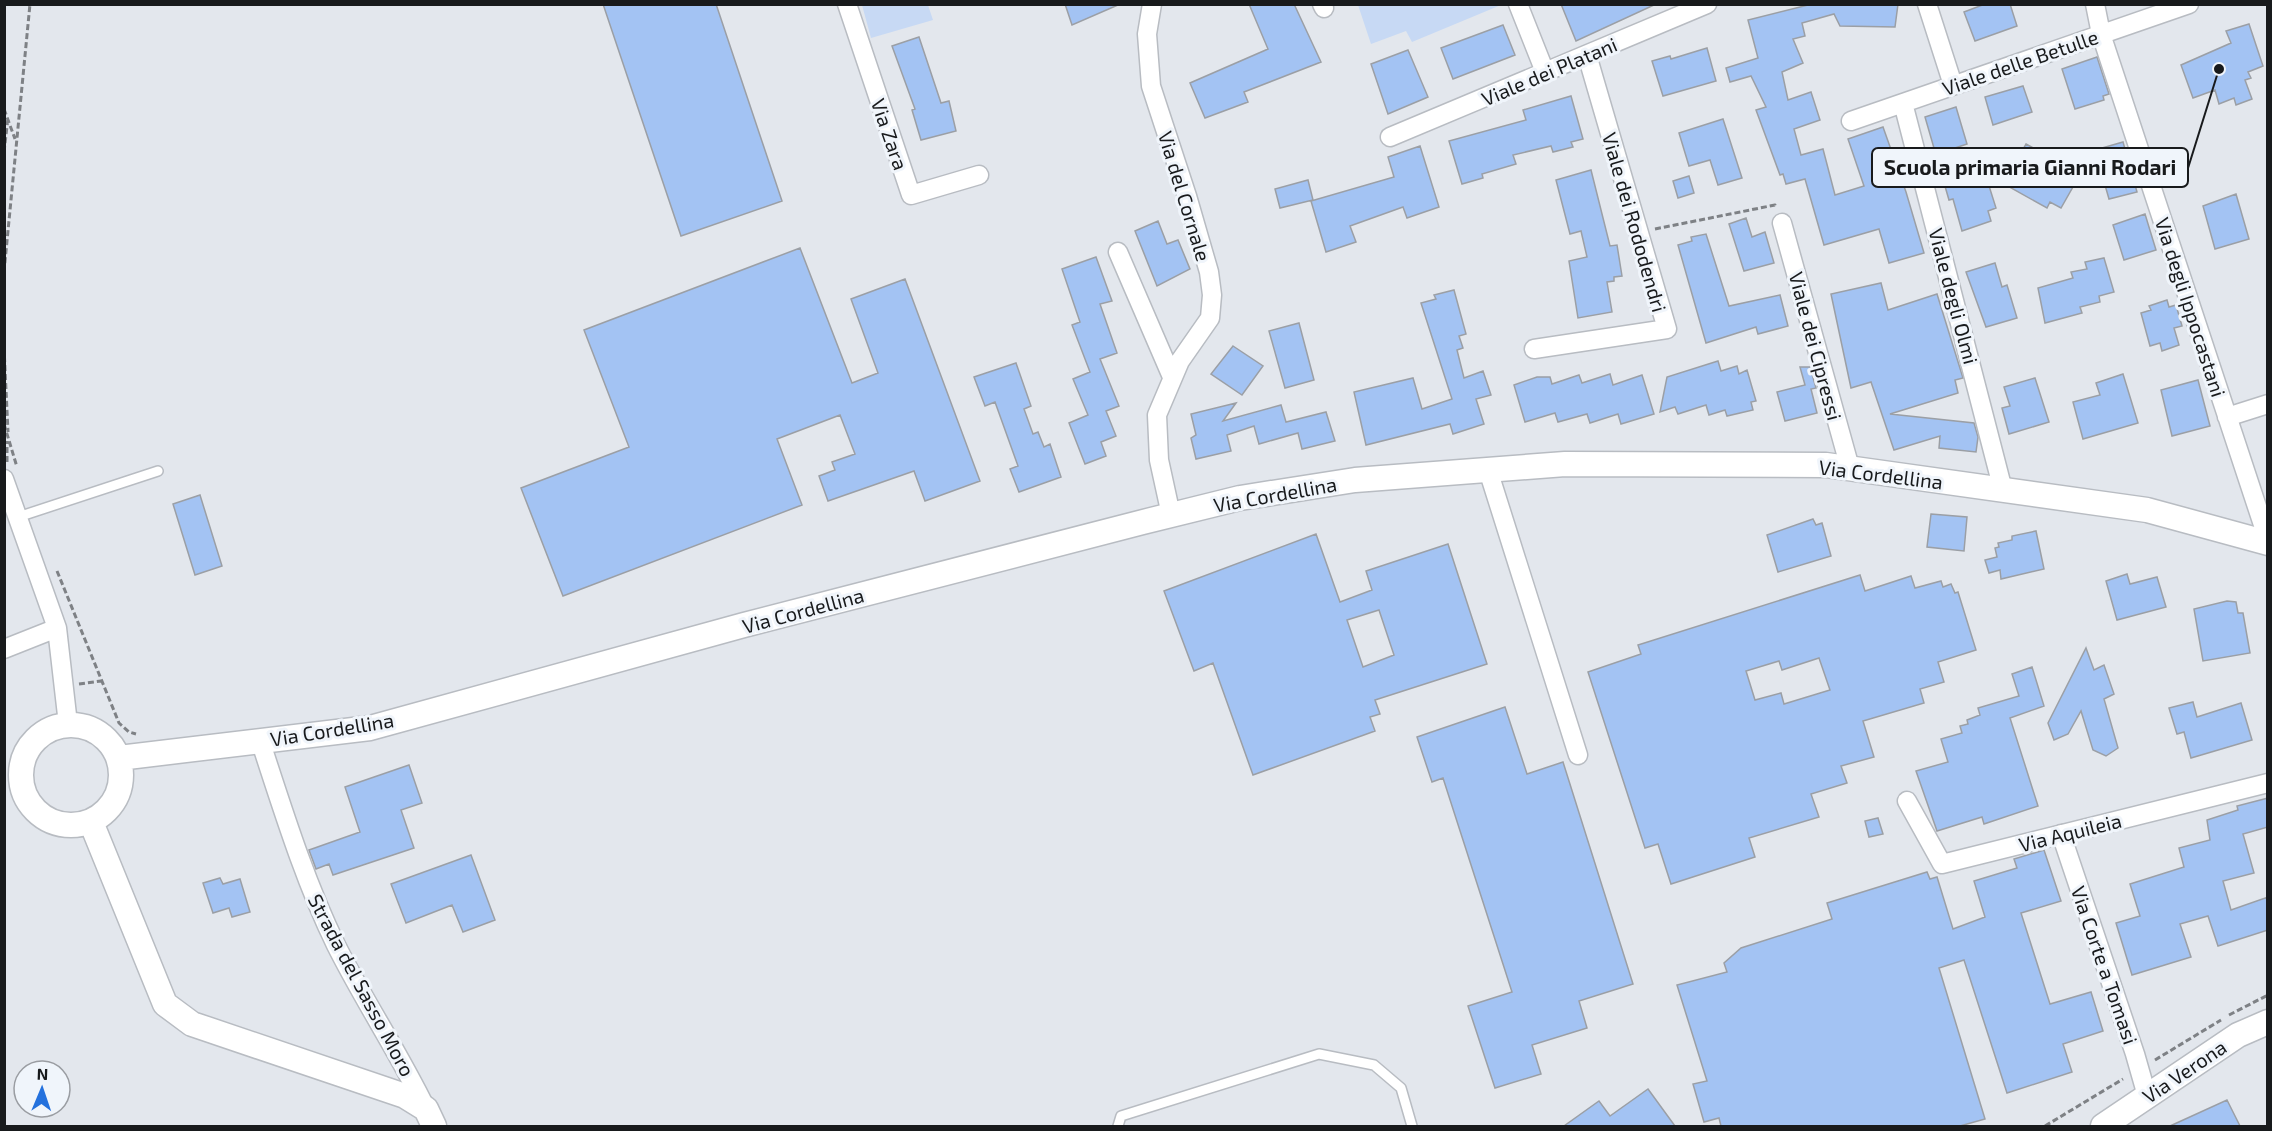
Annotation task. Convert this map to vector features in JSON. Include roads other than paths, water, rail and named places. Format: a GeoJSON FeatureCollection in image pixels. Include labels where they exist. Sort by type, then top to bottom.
{"type":"FeatureCollection","features":[{"type":"Feature","properties":{"kind":"street","name":"Via Zara"},"geometry":{"type":"LineString","coordinates":[[847,4],[911,195],[980,175]]}},
{"type":"Feature","properties":{"kind":"street","name":"Via del Cornale"},"geometry":{"type":"LineString","coordinates":[[1152,4],[1147,34],[1151,86],[1209,272],[1212,295],[1210,318],[1180,361],[1157,415],[1156,437],[1171,515]]}},
{"type":"Feature","properties":{"kind":"street"},"geometry":{"type":"LineString","coordinates":[[1518,4],[1545,72]]}},
{"type":"Feature","properties":{"kind":"street","name":"Viale dei Platani"},"geometry":{"type":"LineString","coordinates":[[1390,137],[1707,4]]}},
{"type":"Feature","properties":{"kind":"street"},"geometry":{"type":"LineString","coordinates":[[1927,4],[1953,86]]}},
{"type":"Feature","properties":{"kind":"street","name":"Via degli Ippocastani"},"geometry":{"type":"LineString","coordinates":[[2095,4],[2101,34],[2268,541]]}},
{"type":"Feature","properties":{"kind":"street","name":"Viale delle Betulle"},"geometry":{"type":"LineString","coordinates":[[1851,121],[2189,4]]}},
{"type":"Feature","properties":{"kind":"street","name":"Viale dei Rododendri"},"geometry":{"type":"LineString","coordinates":[[1534,349],[1667,329],[1587,55]]}},
{"type":"Feature","properties":{"kind":"street","name":"Viale degli Olmi"},"geometry":{"type":"LineString","coordinates":[[1903,103],[2002,490]]}},
{"type":"Feature","properties":{"kind":"street","name":"Viale dei Cipressi"},"geometry":{"type":"LineString","coordinates":[[1782,223],[1850,468]]}},
{"type":"Feature","properties":{"kind":"street"},"geometry":{"type":"LineString","coordinates":[[1119,252],[1173,378]]}},
{"type":"Feature","properties":{"kind":"street"},"geometry":{"type":"LineString","coordinates":[[2227,417],[2268,404]]}},
{"type":"Feature","properties":{"kind":"street","name":"Via Cordellina"},"geometry":{"type":"LineString","coordinates":[[119,758],[370,728],[744,625],[1171,515],[1240,498],[1355,480],[1565,464],[1826,465],[2147,510],[2268,541]]}},
{"type":"Feature","properties":{"kind":"street"},"geometry":{"type":"LineString","coordinates":[[1488,470],[1578,755]]}},
{"type":"Feature","properties":{"kind":"street"},"geometry":{"type":"LineString","coordinates":[[10,478],[18,517],[57,628],[68,724]]}},
{"type":"Feature","properties":{"kind":"street"},"geometry":{"type":"LineString","coordinates":[[4,649],[57,628]]}},
{"type":"Feature","properties":{"kind":"street"},"geometry":{"type":"LineString","coordinates":[[68,724],[84,726],[99,732],[111,743],[119,758],[122,777],[118,795],[107,811],[91,822],[72,826],[53,822],[37,812],[12,779],[32,741],[55,726],[68,724]]}},
{"type":"Feature","properties":{"kind":"street","name":"Strada del Sasso Moro"},"geometry":{"type":"LineString","coordinates":[[260,740],[300,864],[337,946],[402,1058],[430,1118]]}},
{"type":"Feature","properties":{"kind":"street","name":"Via Aquileia"},"geometry":{"type":"LineString","coordinates":[[1907,801],[1942,864],[2268,783]]}},
{"type":"Feature","properties":{"kind":"street"},"geometry":{"type":"LineString","coordinates":[[91,822],[165,1004],[192,1024],[405,1096],[430,1118]]}},
{"type":"Feature","properties":{"kind":"street","name":"Via Corte a Tomasi"},"geometry":{"type":"LineString","coordinates":[[2061,834],[2147,1096]]}},
{"type":"Feature","properties":{"kind":"street","name":"Via Verona"},"geometry":{"type":"LineString","coordinates":[[2103,1126],[2238,1035],[2268,1022]]}},
{"type":"Feature","properties":{"kind":"lane"},"geometry":{"type":"LineString","coordinates":[[18,517],[158,471]]}},
{"type":"Feature","properties":{"kind":"lane"},"geometry":{"type":"LineString","coordinates":[[1119,1126],[1120,1116],[1319,1054],[1374,1065],[1401,1088],[1412,1126]]}},
{"type":"Feature","properties":{"kind":"place","name":"Scuola primaria Gianni Rodari"},"geometry":{"type":"Point","coordinates":[2219,69]}}]}
